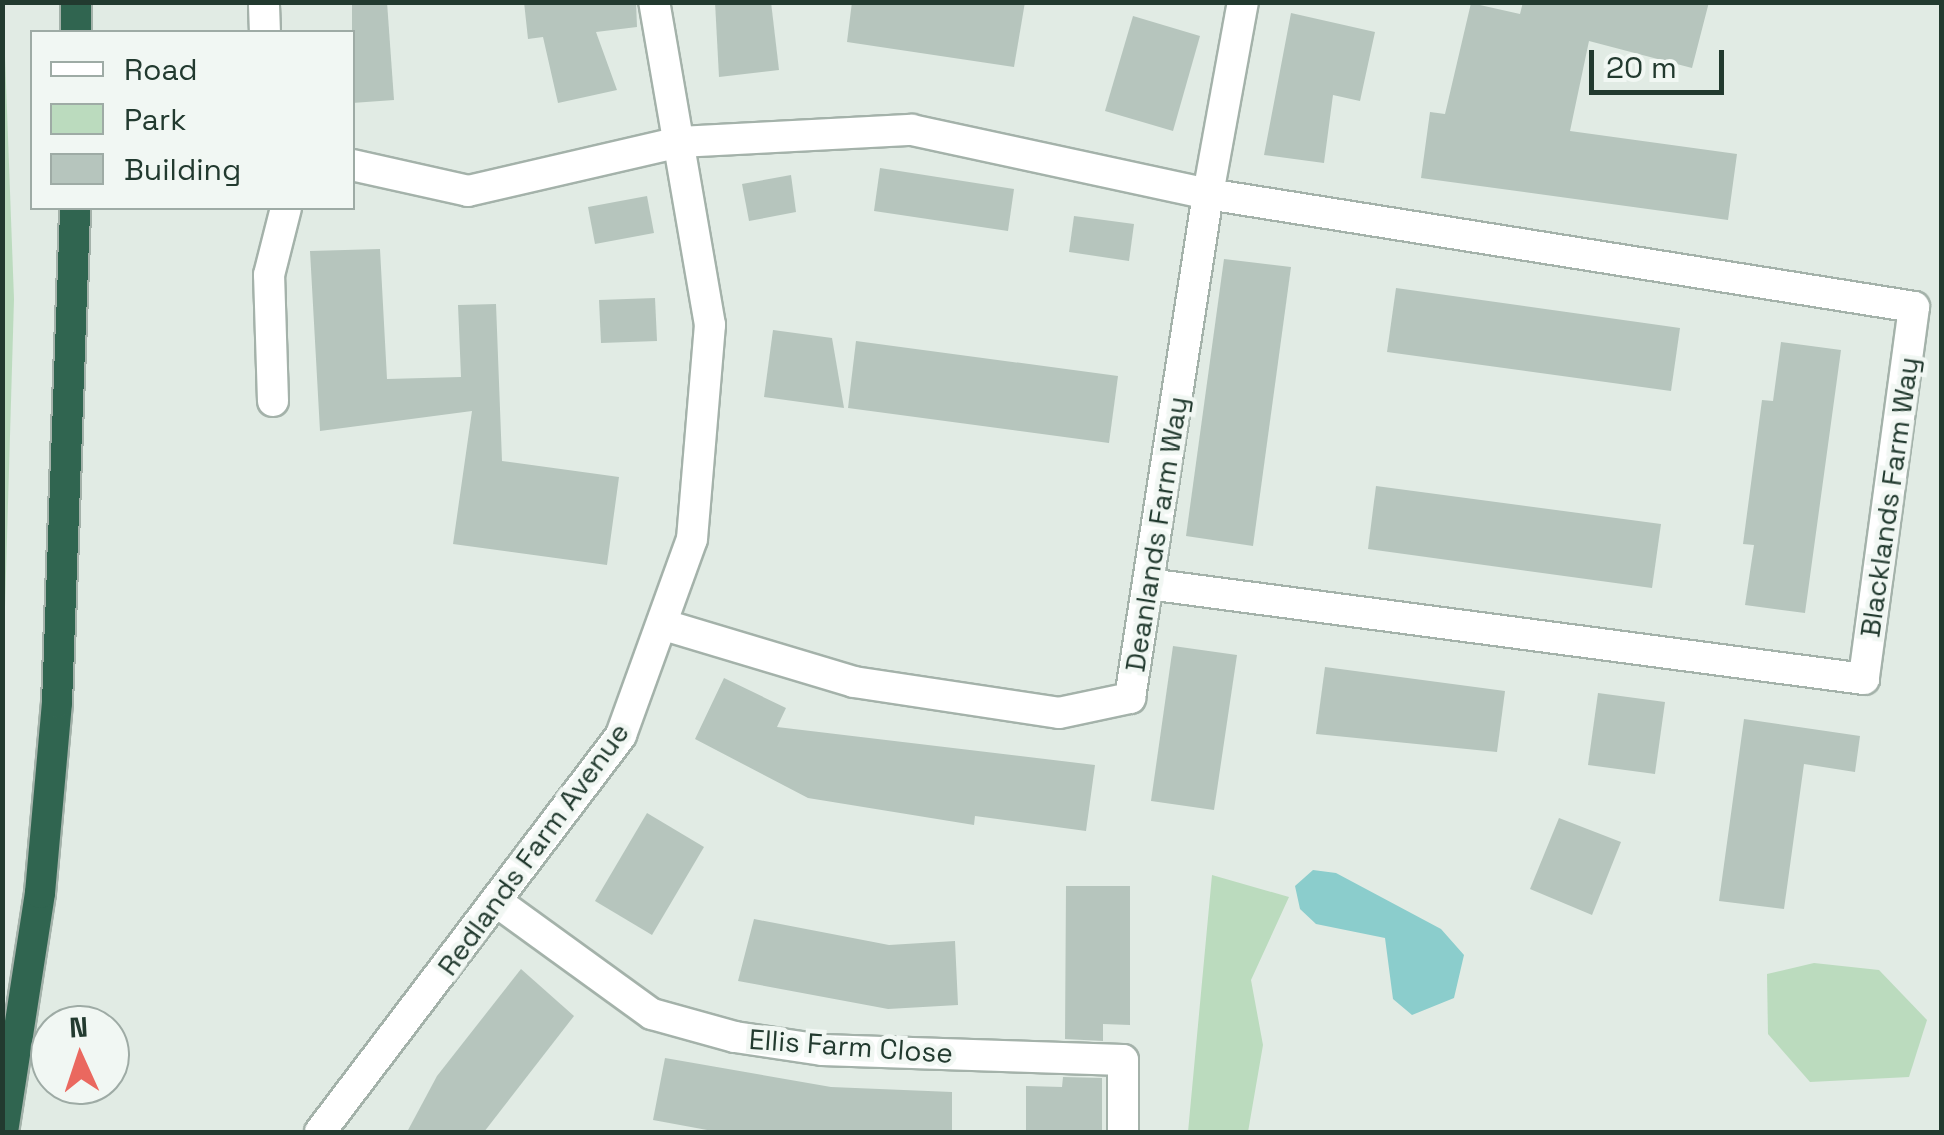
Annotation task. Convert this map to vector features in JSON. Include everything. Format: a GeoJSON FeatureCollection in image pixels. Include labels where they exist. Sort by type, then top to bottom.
{"type":"FeatureCollection","features":[{"type":"Feature","properties":{"kind":"highway"},"geometry":{"type":"LineString","coordinates":[[76,2],[76,30]]}},
{"type":"Feature","properties":{"kind":"highway"},"geometry":{"type":"LineString","coordinates":[[3,1132],[40,892],[57,703],[75,210]]}},
{"type":"Feature","properties":{"kind":"street","name":"Redlands Farm Avenue"},"geometry":{"type":"LineString","coordinates":[[320,1132],[621,735],[692,539],[710,325],[654,2]]}},
{"type":"Feature","properties":{"kind":"street"},"geometry":{"type":"LineString","coordinates":[[1208,194],[1242,2]]}},
{"type":"Feature","properties":{"kind":"street","name":"Blacklands Farm Way"},"geometry":{"type":"LineString","coordinates":[[355,166],[468,191],[680,142],[912,130],[1208,194],[1914,307],[1864,679],[1148,584]]}},
{"type":"Feature","properties":{"kind":"street","name":"Deanlands Farm Way"},"geometry":{"type":"LineString","coordinates":[[664,625],[854,682],[1059,713],[1130,698],[1208,194]]}},
{"type":"Feature","properties":{"kind":"street"},"geometry":{"type":"LineString","coordinates":[[273,402],[269,275],[285,210]]}},
{"type":"Feature","properties":{"kind":"street","name":"Ellis Farm Close"},"geometry":{"type":"LineString","coordinates":[[497,902],[652,1014],[735,1037],[822,1050],[1123,1060],[1123,1132]]}},
{"type":"Feature","properties":{"kind":"green space"},"geometry":{"type":"Polygon","coordinates":[[[2,3],[14,299],[3,675],[2,3]]]}},
{"type":"Feature","properties":{"kind":"green space"},"geometry":{"type":"Polygon","coordinates":[[[1212,875],[1289,897],[1251,980],[1263,1045],[1248,1132],[1188,1132],[1212,875]]]}},
{"type":"Feature","properties":{"kind":"green space"},"geometry":{"type":"Polygon","coordinates":[[[1814,963],[1879,970],[1927,1020],[1909,1077],[1810,1082],[1768,1034],[1767,974],[1814,963]]]}},
{"type":"Feature","properties":{"kind":"water"},"geometry":{"type":"Polygon","coordinates":[[[1313,870],[1336,873],[1441,929],[1464,955],[1454,998],[1412,1015],[1393,999],[1385,938],[1316,924],[1300,909],[1295,886],[1313,870]]]}},
{"type":"Feature","properties":{"kind":"building"},"geometry":{"type":"Polygon","coordinates":[[[352,2],[387,2],[394,100],[355,103],[352,2]]]}},
{"type":"Feature","properties":{"kind":"building"},"geometry":{"type":"Polygon","coordinates":[[[524,2],[636,2],[637,27],[596,32],[617,90],[558,103],[543,37],[528,39],[524,2]]]}},
{"type":"Feature","properties":{"kind":"building"},"geometry":{"type":"Polygon","coordinates":[[[715,2],[771,2],[779,70],[719,77],[715,2]]]}},
{"type":"Feature","properties":{"kind":"building"},"geometry":{"type":"Polygon","coordinates":[[[852,2],[1025,2],[1014,67],[847,42],[852,2]]]}},
{"type":"Feature","properties":{"kind":"building"},"geometry":{"type":"Polygon","coordinates":[[[1523,2],[1709,2],[1692,68],[1589,41],[1570,131],[1737,154],[1728,220],[1421,178],[1430,112],[1445,114],[1471,3],[1520,14],[1523,2]]]}},
{"type":"Feature","properties":{"kind":"building"},"geometry":{"type":"Polygon","coordinates":[[[1291,13],[1375,32],[1360,101],[1333,95],[1324,163],[1264,155],[1291,13]]]}},
{"type":"Feature","properties":{"kind":"building"},"geometry":{"type":"Polygon","coordinates":[[[1133,16],[1200,36],[1173,131],[1105,111],[1133,16]]]}},
{"type":"Feature","properties":{"kind":"building"},"geometry":{"type":"Polygon","coordinates":[[[880,168],[1014,189],[1008,231],[874,211],[880,168]]]}},
{"type":"Feature","properties":{"kind":"building"},"geometry":{"type":"Polygon","coordinates":[[[791,175],[796,212],[749,221],[742,184],[791,175]]]}},
{"type":"Feature","properties":{"kind":"building"},"geometry":{"type":"Polygon","coordinates":[[[647,196],[654,233],[595,244],[588,207],[647,196]]]}},
{"type":"Feature","properties":{"kind":"building"},"geometry":{"type":"Polygon","coordinates":[[[1074,216],[1134,224],[1129,261],[1069,252],[1074,216]]]}},
{"type":"Feature","properties":{"kind":"building"},"geometry":{"type":"Polygon","coordinates":[[[380,249],[387,379],[461,377],[458,305],[496,304],[502,461],[619,477],[607,565],[453,544],[472,411],[320,431],[310,251],[380,249]]]}},
{"type":"Feature","properties":{"kind":"building"},"geometry":{"type":"Polygon","coordinates":[[[1224,259],[1291,267],[1253,546],[1186,536],[1224,259]]]}},
{"type":"Feature","properties":{"kind":"building"},"geometry":{"type":"Polygon","coordinates":[[[1396,288],[1680,328],[1671,391],[1387,352],[1396,288]]]}},
{"type":"Feature","properties":{"kind":"building"},"geometry":{"type":"Polygon","coordinates":[[[655,298],[657,341],[601,343],[599,300],[655,298]]]}},
{"type":"Feature","properties":{"kind":"building"},"geometry":{"type":"Polygon","coordinates":[[[773,330],[832,338],[844,408],[764,397],[773,330]]]}},
{"type":"Feature","properties":{"kind":"building"},"geometry":{"type":"Polygon","coordinates":[[[856,341],[1118,376],[1109,443],[848,408],[856,341]]]}},
{"type":"Feature","properties":{"kind":"building"},"geometry":{"type":"Polygon","coordinates":[[[1781,342],[1841,350],[1805,613],[1745,605],[1754,545],[1743,544],[1762,400],[1773,401],[1781,342]]]}},
{"type":"Feature","properties":{"kind":"building"},"geometry":{"type":"Polygon","coordinates":[[[1376,486],[1661,524],[1652,588],[1368,549],[1376,486]]]}},
{"type":"Feature","properties":{"kind":"building"},"geometry":{"type":"Polygon","coordinates":[[[1173,646],[1237,655],[1214,810],[1151,801],[1173,646]]]}},
{"type":"Feature","properties":{"kind":"building"},"geometry":{"type":"Polygon","coordinates":[[[1325,667],[1505,691],[1497,752],[1316,734],[1325,667]]]}},
{"type":"Feature","properties":{"kind":"building"},"geometry":{"type":"Polygon","coordinates":[[[724,678],[786,708],[777,727],[1095,765],[1086,831],[975,816],[974,825],[808,798],[695,739],[724,678]]]}},
{"type":"Feature","properties":{"kind":"building"},"geometry":{"type":"Polygon","coordinates":[[[1598,693],[1665,702],[1655,774],[1588,765],[1598,693]]]}},
{"type":"Feature","properties":{"kind":"building"},"geometry":{"type":"Polygon","coordinates":[[[1744,719],[1860,736],[1855,772],[1804,764],[1784,909],[1719,901],[1744,719]]]}},
{"type":"Feature","properties":{"kind":"building"},"geometry":{"type":"Polygon","coordinates":[[[647,813],[704,847],[652,935],[595,901],[647,813]]]}},
{"type":"Feature","properties":{"kind":"building"},"geometry":{"type":"Polygon","coordinates":[[[1559,818],[1621,842],[1592,915],[1530,889],[1559,818]]]}},
{"type":"Feature","properties":{"kind":"building"},"geometry":{"type":"Polygon","coordinates":[[[1066,886],[1130,886],[1130,1025],[1103,1024],[1103,1041],[1065,1039],[1066,886]]]}},
{"type":"Feature","properties":{"kind":"building"},"geometry":{"type":"Polygon","coordinates":[[[754,919],[889,945],[955,941],[958,1005],[888,1009],[738,981],[754,919]]]}},
{"type":"Feature","properties":{"kind":"building"},"geometry":{"type":"Polygon","coordinates":[[[521,969],[574,1016],[484,1132],[407,1132],[437,1076],[521,969]]]}},
{"type":"Feature","properties":{"kind":"building"},"geometry":{"type":"Polygon","coordinates":[[[665,1058],[831,1087],[952,1092],[952,1132],[718,1132],[653,1120],[665,1058]]]}},
{"type":"Feature","properties":{"kind":"building"},"geometry":{"type":"Polygon","coordinates":[[[1063,1077],[1102,1078],[1102,1132],[1026,1132],[1026,1086],[1062,1087],[1063,1077]]]}}]}
